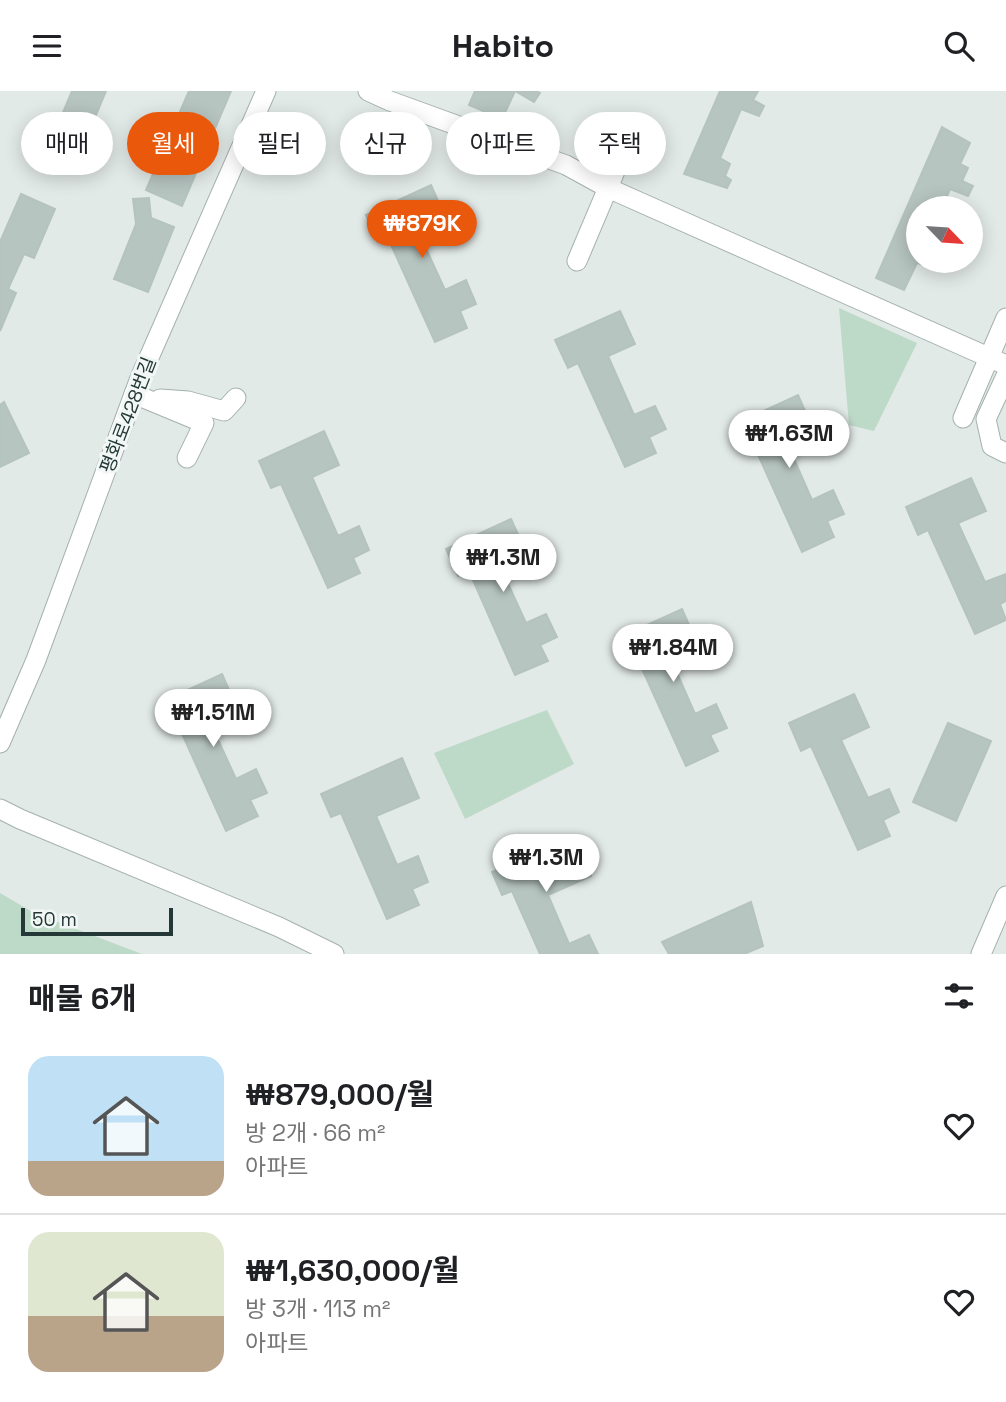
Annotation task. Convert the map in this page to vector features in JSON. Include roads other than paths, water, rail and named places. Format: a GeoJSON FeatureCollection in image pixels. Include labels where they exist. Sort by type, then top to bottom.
{"type":"FeatureCollection","features":[{"type":"Feature","properties":{"kind":"street","name":"평화로428번길"},"geometry":{"type":"LineString","coordinates":[[0,743],[266,91]]}},
{"type":"Feature","properties":{"kind":"street"},"geometry":{"type":"LineString","coordinates":[[368,91],[566,165],[608,188],[998,361]]}},
{"type":"Feature","properties":{"kind":"street"},"geometry":{"type":"LineString","coordinates":[[577,261],[613,175]]}},
{"type":"Feature","properties":{"kind":"street"},"geometry":{"type":"LineString","coordinates":[[963,418],[998,361],[1006,318]]}},
{"type":"Feature","properties":{"kind":"street"},"geometry":{"type":"LineString","coordinates":[[1006,376],[986,419],[992,446],[1006,453]]}},
{"type":"Feature","properties":{"kind":"street"},"geometry":{"type":"LineString","coordinates":[[140,396],[188,401],[224,411],[236,398]]}},
{"type":"Feature","properties":{"kind":"street"},"geometry":{"type":"LineString","coordinates":[[140,396],[204,423],[187,458]]}},
{"type":"Feature","properties":{"kind":"street"},"geometry":{"type":"LineString","coordinates":[[0,809],[279,927],[334,954]]}},
{"type":"Feature","properties":{"kind":"street"},"geometry":{"type":"LineString","coordinates":[[981,954],[1006,896]]}}]}
